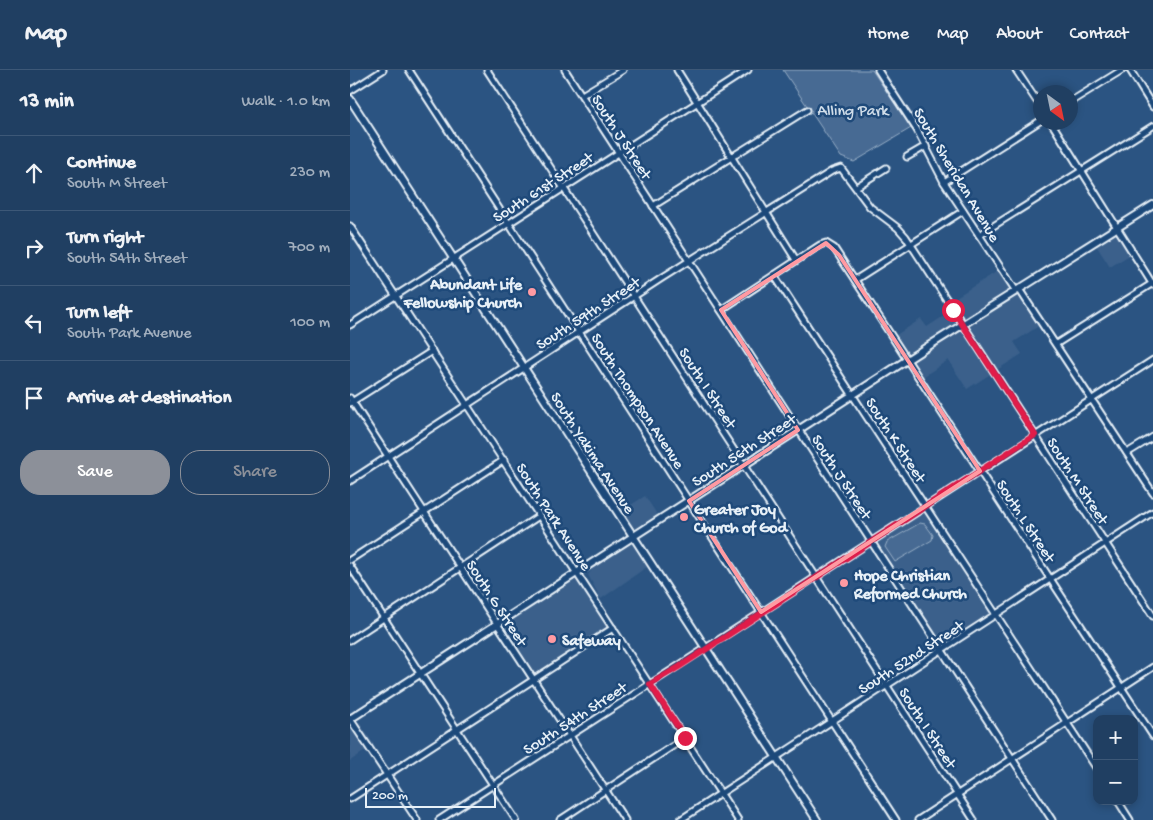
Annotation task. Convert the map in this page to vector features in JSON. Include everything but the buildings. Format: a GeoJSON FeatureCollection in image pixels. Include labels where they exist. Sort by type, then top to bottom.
{"type":"FeatureCollection","features":[{"type":"Feature","properties":{"kind":"main road","name":"South Yakima Avenue"},"geometry":{"type":"LineString","coordinates":[[350,99],[523,369],[817,820]]}},
{"type":"Feature","properties":{"kind":"main road","name":"South 56th Street"},"geometry":{"type":"LineString","coordinates":[[350,719],[420,672],[963,324],[1153,205]]}},
{"type":"Feature","properties":{"kind":"street"},"geometry":{"type":"LineString","coordinates":[[350,91],[383,70]]}},
{"type":"Feature","properties":{"kind":"street","name":"South Thompson Avenue"},"geometry":{"type":"LineString","coordinates":[[409,70],[896,820]]}},
{"type":"Feature","properties":{"kind":"street","name":"South I Street"},"geometry":{"type":"LineString","coordinates":[[487,70],[974,820]]}},
{"type":"Feature","properties":{"kind":"street","name":"South J Street"},"geometry":{"type":"LineString","coordinates":[[565,70],[1052,820]]}},
{"type":"Feature","properties":{"kind":"street"},"geometry":{"type":"LineString","coordinates":[[582,95],[623,70]]}},
{"type":"Feature","properties":{"kind":"street"},"geometry":{"type":"LineString","coordinates":[[678,70],[796,260],[721,310]]}},
{"type":"Feature","properties":{"kind":"street","name":"South 61st Street"},"geometry":{"type":"LineString","coordinates":[[350,325],[618,151],[748,70]]}},
{"type":"Feature","properties":{"kind":"street","name":"South Sheridan Avenue"},"geometry":{"type":"LineString","coordinates":[[878,70],[926,146],[944,182],[1056,344],[1153,493]]}},
{"type":"Feature","properties":{"kind":"street"},"geometry":{"type":"LineString","coordinates":[[1016,70],[1033,96]]}},
{"type":"Feature","properties":{"kind":"street"},"geometry":{"type":"LineString","coordinates":[[1078,97],[1121,70]]}},
{"type":"Feature","properties":{"kind":"street"},"geometry":{"type":"LineString","coordinates":[[1130,70],[1153,107]]}},
{"type":"Feature","properties":{"kind":"street"},"geometry":{"type":"LineString","coordinates":[[653,206],[808,110]]}},
{"type":"Feature","properties":{"kind":"street"},"geometry":{"type":"LineString","coordinates":[[944,182],[1033,125]]}},
{"type":"Feature","properties":{"kind":"street"},"geometry":{"type":"LineString","coordinates":[[979,235],[1153,126]]}},
{"type":"Feature","properties":{"kind":"street"},"geometry":{"type":"LineString","coordinates":[[1056,130],[1153,284],[1056,344]]}},
{"type":"Feature","properties":{"kind":"street"},"geometry":{"type":"LineString","coordinates":[[907,157],[926,146]]}},
{"type":"Feature","properties":{"kind":"street","name":"South 59th Street"},"geometry":{"type":"LineString","coordinates":[[350,482],[689,261],[832,171],[841,168]]}},
{"type":"Feature","properties":{"kind":"street","name":"South M Street"},"geometry":{"type":"LineString","coordinates":[[841,168],[870,207],[898,228],[910,244],[1153,616]]}},
{"type":"Feature","properties":{"kind":"street"},"geometry":{"type":"LineString","coordinates":[[856,187],[886,168]]}},
{"type":"Feature","properties":{"kind":"street"},"geometry":{"type":"LineString","coordinates":[[856,280],[963,211]]}},
{"type":"Feature","properties":{"kind":"street","name":"South Park Avenue"},"geometry":{"type":"LineString","coordinates":[[350,226],[738,820]]}},
{"type":"Feature","properties":{"kind":"street","name":"South L Street"},"geometry":{"type":"LineString","coordinates":[[796,260],[820,245],[830,245],[856,280],[1153,736]]}},
{"type":"Feature","properties":{"kind":"street","name":"South K Street"},"geometry":{"type":"LineString","coordinates":[[774,275],[1093,763]]}},
{"type":"Feature","properties":{"kind":"street"},"geometry":{"type":"LineString","coordinates":[[351,401],[432,351]]}},
{"type":"Feature","properties":{"kind":"street","name":"South 54th Street"},"geometry":{"type":"LineString","coordinates":[[439,820],[1153,360]]}},
{"type":"Feature","properties":{"kind":"street","name":"South G Street"},"geometry":{"type":"LineString","coordinates":[[351,401],[625,820]]}},
{"type":"Feature","properties":{"kind":"street"},"geometry":{"type":"LineString","coordinates":[[1127,453],[1153,437]]}},
{"type":"Feature","properties":{"kind":"street"},"geometry":{"type":"LineString","coordinates":[[350,560],[504,460]]}},
{"type":"Feature","properties":{"kind":"street","name":"South 52nd Street"},"geometry":{"type":"LineString","coordinates":[[680,820],[1153,512]]}},
{"type":"Feature","properties":{"kind":"street"},"geometry":{"type":"LineString","coordinates":[[350,640],[539,516]]}},
{"type":"Feature","properties":{"kind":"street"},"geometry":{"type":"LineString","coordinates":[[350,566],[516,820]]}},
{"type":"Feature","properties":{"kind":"street"},"geometry":{"type":"LineString","coordinates":[[350,798],[613,628]]}},
{"type":"Feature","properties":{"kind":"street"},"geometry":{"type":"LineString","coordinates":[[918,820],[1153,667]]}},
{"type":"Feature","properties":{"kind":"street"},"geometry":{"type":"LineString","coordinates":[[350,719],[417,820]]}},
{"type":"Feature","properties":{"kind":"street"},"geometry":{"type":"LineString","coordinates":[[560,820],[685,738]]}},
{"type":"Feature","properties":{"kind":"street"},"geometry":{"type":"LineString","coordinates":[[1121,805],[1130,820]]}},
{"type":"Feature","properties":{"kind":"highlighted area"},"geometry":{"type":"Polygon","coordinates":[[[826,243],[839,255],[980,471],[761,612],[689,501],[798,430],[721,310],[826,243]]]}},
{"type":"Feature","properties":{"kind":"shaded area"},"geometry":{"type":"Polygon","coordinates":[[[1117,228],[1133,253],[1110,267],[1094,242],[1117,228]]]}},
{"type":"Feature","properties":{"kind":"shaded area"},"geometry":{"type":"Polygon","coordinates":[[[1001,269],[1042,324],[1014,342],[1022,354],[967,389],[948,360],[920,379],[893,337],[921,319],[927,327],[953,310],[948,302],[1001,269]]]}},
{"type":"Feature","properties":{"kind":"shaded area"},"geometry":{"type":"Polygon","coordinates":[[[645,496],[660,519],[633,536],[618,513],[645,496]]]}},
{"type":"Feature","properties":{"kind":"shaded area"},"geometry":{"type":"Polygon","coordinates":[[[926,506],[996,615],[942,650],[872,542],[926,506]]]}},
{"type":"Feature","properties":{"kind":"shaded area"},"geometry":{"type":"Polygon","coordinates":[[[633,536],[651,564],[601,599],[588,575],[600,557],[633,536]]]}},
{"type":"Feature","properties":{"kind":"shaded area"},"geometry":{"type":"Polygon","coordinates":[[[577,572],[613,628],[533,679],[497,623],[577,572]]]}},
{"type":"Feature","properties":{"kind":"shaded area"},"geometry":{"type":"Polygon","coordinates":[[[359,722],[374,745],[350,761],[350,727],[359,722]]]}},
{"type":"Feature","properties":{"kind":"green space","name":"Alling Park"},"geometry":{"type":"Polygon","coordinates":[[[783,70],[872,70],[911,128],[854,162],[841,157],[783,70]]]}},
{"type":"Feature","properties":{"kind":"green space"},"geometry":{"type":"Polygon","coordinates":[[[920,523],[925,524],[933,535],[932,540],[895,562],[885,547],[887,542],[920,523]]]}},
{"type":"Feature","properties":{"kind":"place","name":"Abundant Life Fellowship Church"},"geometry":{"type":"Point","coordinates":[532,292]}},
{"type":"Feature","properties":{"kind":"place","name":"Greater Joy Church of God"},"geometry":{"type":"Point","coordinates":[684,517]}},
{"type":"Feature","properties":{"kind":"place","name":"Hope Christian Reformed Church"},"geometry":{"type":"Point","coordinates":[844,583]}},
{"type":"Feature","properties":{"kind":"place","name":"Safeway"},"geometry":{"type":"Point","coordinates":[552,639]}},
{"type":"Feature","properties":{"kind":"route"},"geometry":{"type":"LineString","coordinates":[[685,738],[650,684],[1035,435],[953,310]]}}]}
